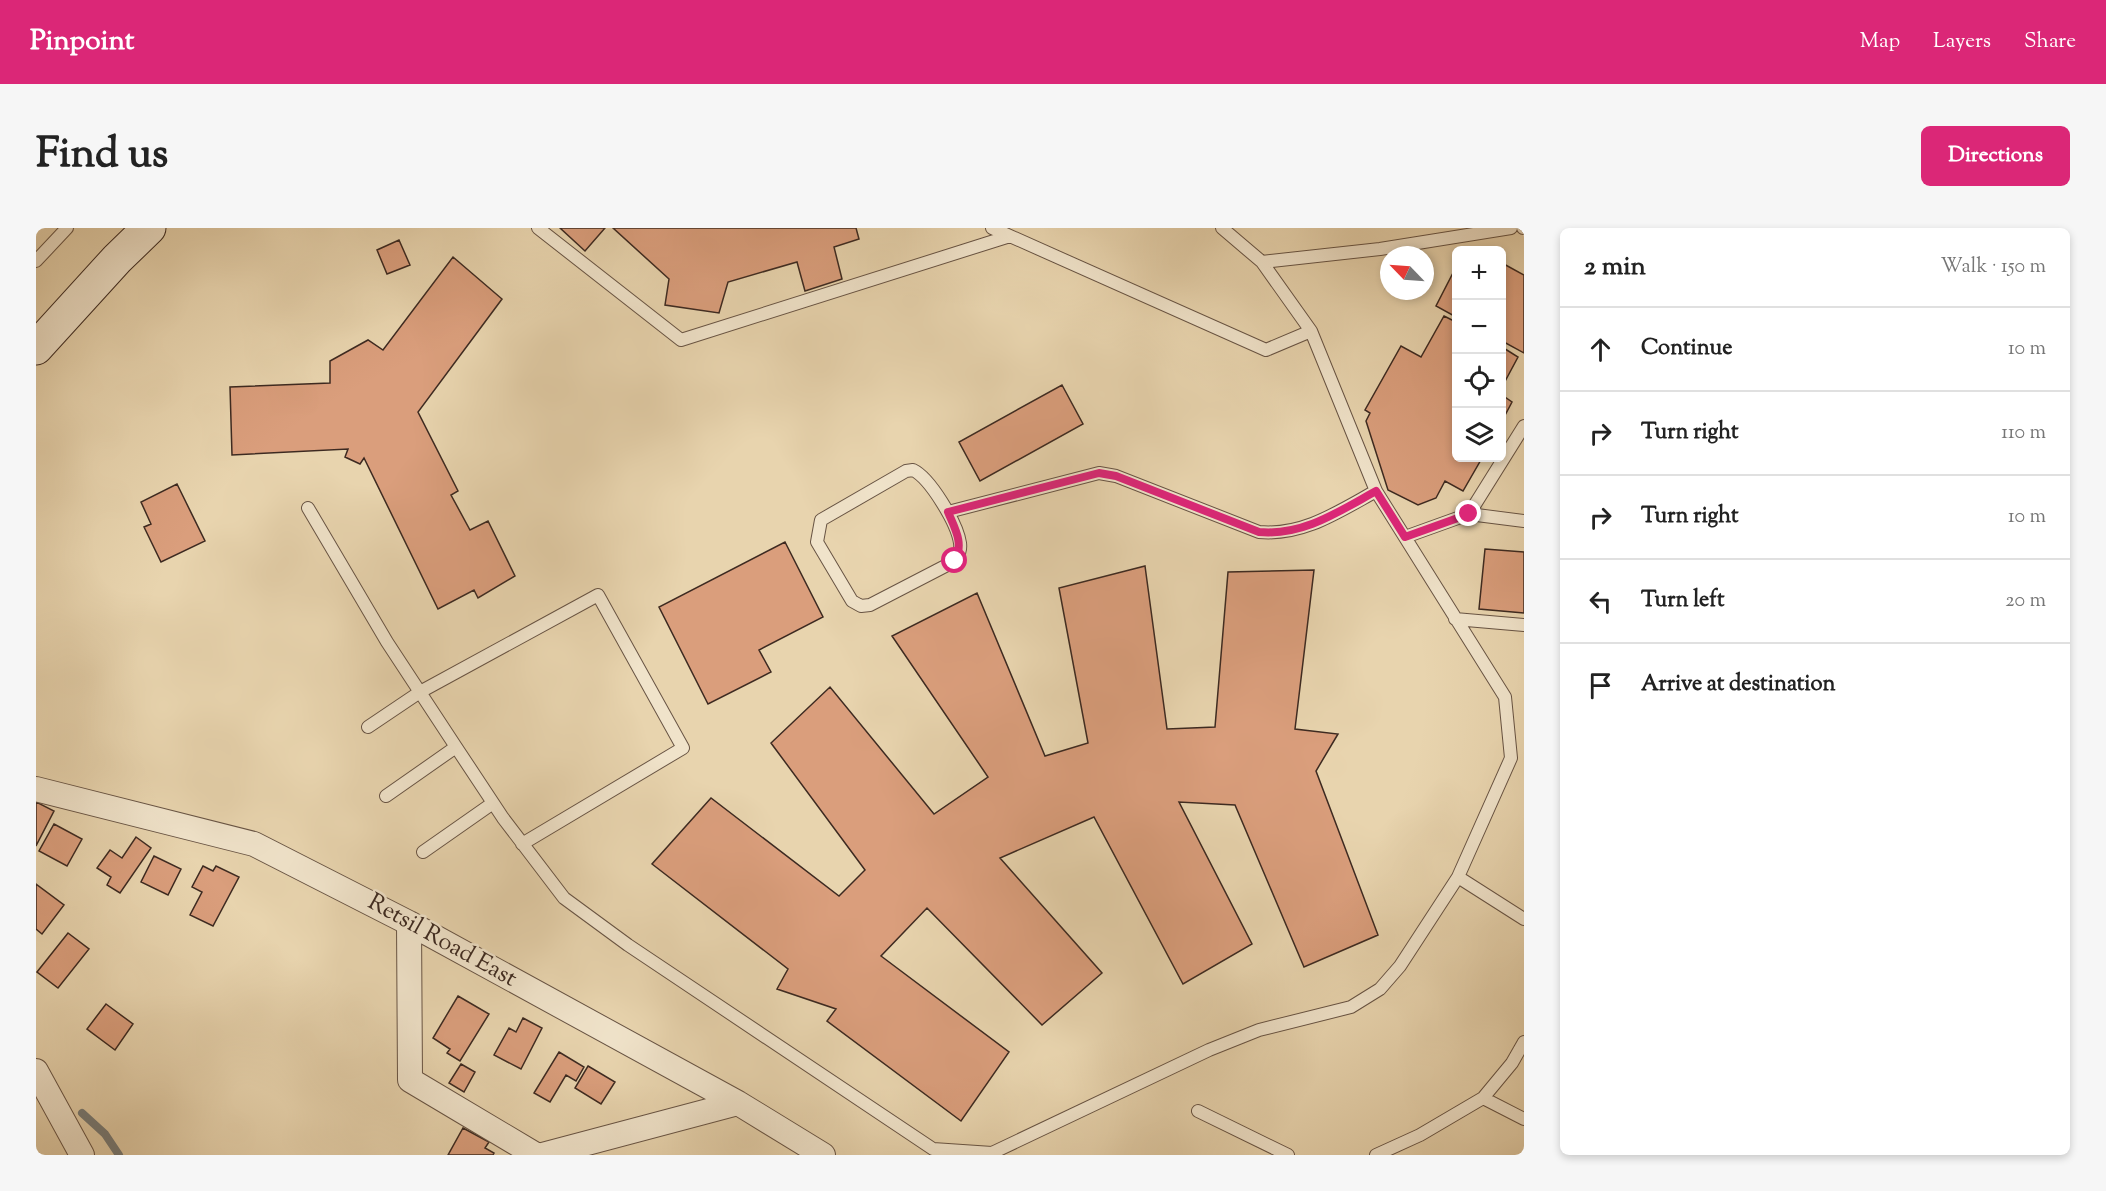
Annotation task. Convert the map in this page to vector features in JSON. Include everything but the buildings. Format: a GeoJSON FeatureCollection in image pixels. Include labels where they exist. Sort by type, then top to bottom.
{"type":"FeatureCollection","features":[{"type":"Feature","properties":{"kind":"main road"},"geometry":{"type":"LineString","coordinates":[[36,348],[148,228]]}},
{"type":"Feature","properties":{"kind":"street","name":"Retsil Road East"},"geometry":{"type":"LineString","coordinates":[[36,789],[254,844],[409,923],[738,1103],[823,1155]]}},
{"type":"Feature","properties":{"kind":"street"},"geometry":{"type":"LineString","coordinates":[[409,923],[410,1080],[536,1155]]}},
{"type":"Feature","properties":{"kind":"street"},"geometry":{"type":"LineString","coordinates":[[36,1071],[82,1155]]}},
{"type":"Feature","properties":{"kind":"street"},"geometry":{"type":"LineString","coordinates":[[542,1155],[738,1103]]}},
{"type":"Feature","properties":{"kind":"lane"},"geometry":{"type":"LineString","coordinates":[[36,261],[67,228]]}},
{"type":"Feature","properties":{"kind":"lane"},"geometry":{"type":"LineString","coordinates":[[538,228],[681,340],[1010,236]]}},
{"type":"Feature","properties":{"kind":"lane"},"geometry":{"type":"LineString","coordinates":[[992,228],[1266,350],[1311,331]]}},
{"type":"Feature","properties":{"kind":"lane"},"geometry":{"type":"LineString","coordinates":[[308,508],[456,747],[522,844],[564,898],[628,945],[933,1149],[992,1153],[1209,1050],[1259,1030],[1351,1007],[1380,989],[1400,966],[1458,878],[1511,758],[1505,697],[1376,491],[1311,331],[1262,262],[1222,228]]}},
{"type":"Feature","properties":{"kind":"lane"},"geometry":{"type":"LineString","coordinates":[[1262,262],[1380,249],[1511,228]]}},
{"type":"Feature","properties":{"kind":"lane"},"geometry":{"type":"LineString","coordinates":[[1469,514],[1524,426]]}},
{"type":"Feature","properties":{"kind":"lane"},"geometry":{"type":"LineString","coordinates":[[913,470],[921,473],[948,512],[960,541],[960,552],[955,561],[870,605],[861,606],[852,601],[817,542],[821,520],[906,471],[913,470]]}},
{"type":"Feature","properties":{"kind":"lane"},"geometry":{"type":"LineString","coordinates":[[948,512],[1099,473],[1116,476],[1259,532],[1280,534],[1314,525],[1376,491]]}},
{"type":"Feature","properties":{"kind":"lane"},"geometry":{"type":"LineString","coordinates":[[1405,537],[1469,514],[1524,521]]}},
{"type":"Feature","properties":{"kind":"lane"},"geometry":{"type":"LineString","coordinates":[[368,727],[420,692],[598,595],[683,748],[522,844]]}},
{"type":"Feature","properties":{"kind":"lane"},"geometry":{"type":"LineString","coordinates":[[1455,619],[1524,625]]}},
{"type":"Feature","properties":{"kind":"lane"},"geometry":{"type":"LineString","coordinates":[[386,796],[456,747]]}},
{"type":"Feature","properties":{"kind":"lane"},"geometry":{"type":"LineString","coordinates":[[423,852],[493,803]]}},
{"type":"Feature","properties":{"kind":"lane"},"geometry":{"type":"LineString","coordinates":[[1458,878],[1524,919]]}},
{"type":"Feature","properties":{"kind":"lane"},"geometry":{"type":"LineString","coordinates":[[1376,1155],[1420,1135],[1484,1098],[1512,1063],[1524,1042]]}},
{"type":"Feature","properties":{"kind":"lane"},"geometry":{"type":"LineString","coordinates":[[1484,1098],[1524,1119]]}},
{"type":"Feature","properties":{"kind":"lane"},"geometry":{"type":"LineString","coordinates":[[1198,1111],[1288,1155]]}},
{"type":"Feature","properties":{"kind":"waterway"},"geometry":{"type":"LineString","coordinates":[[82,1113],[105,1134],[119,1155]]}},
{"type":"Feature","properties":{"kind":"route"},"geometry":{"type":"LineString","coordinates":[[955,561],[960,552],[960,541],[948,512],[1099,473],[1116,476],[1259,532],[1280,534],[1314,525],[1376,491],[1405,537],[1469,514]]}}]}
